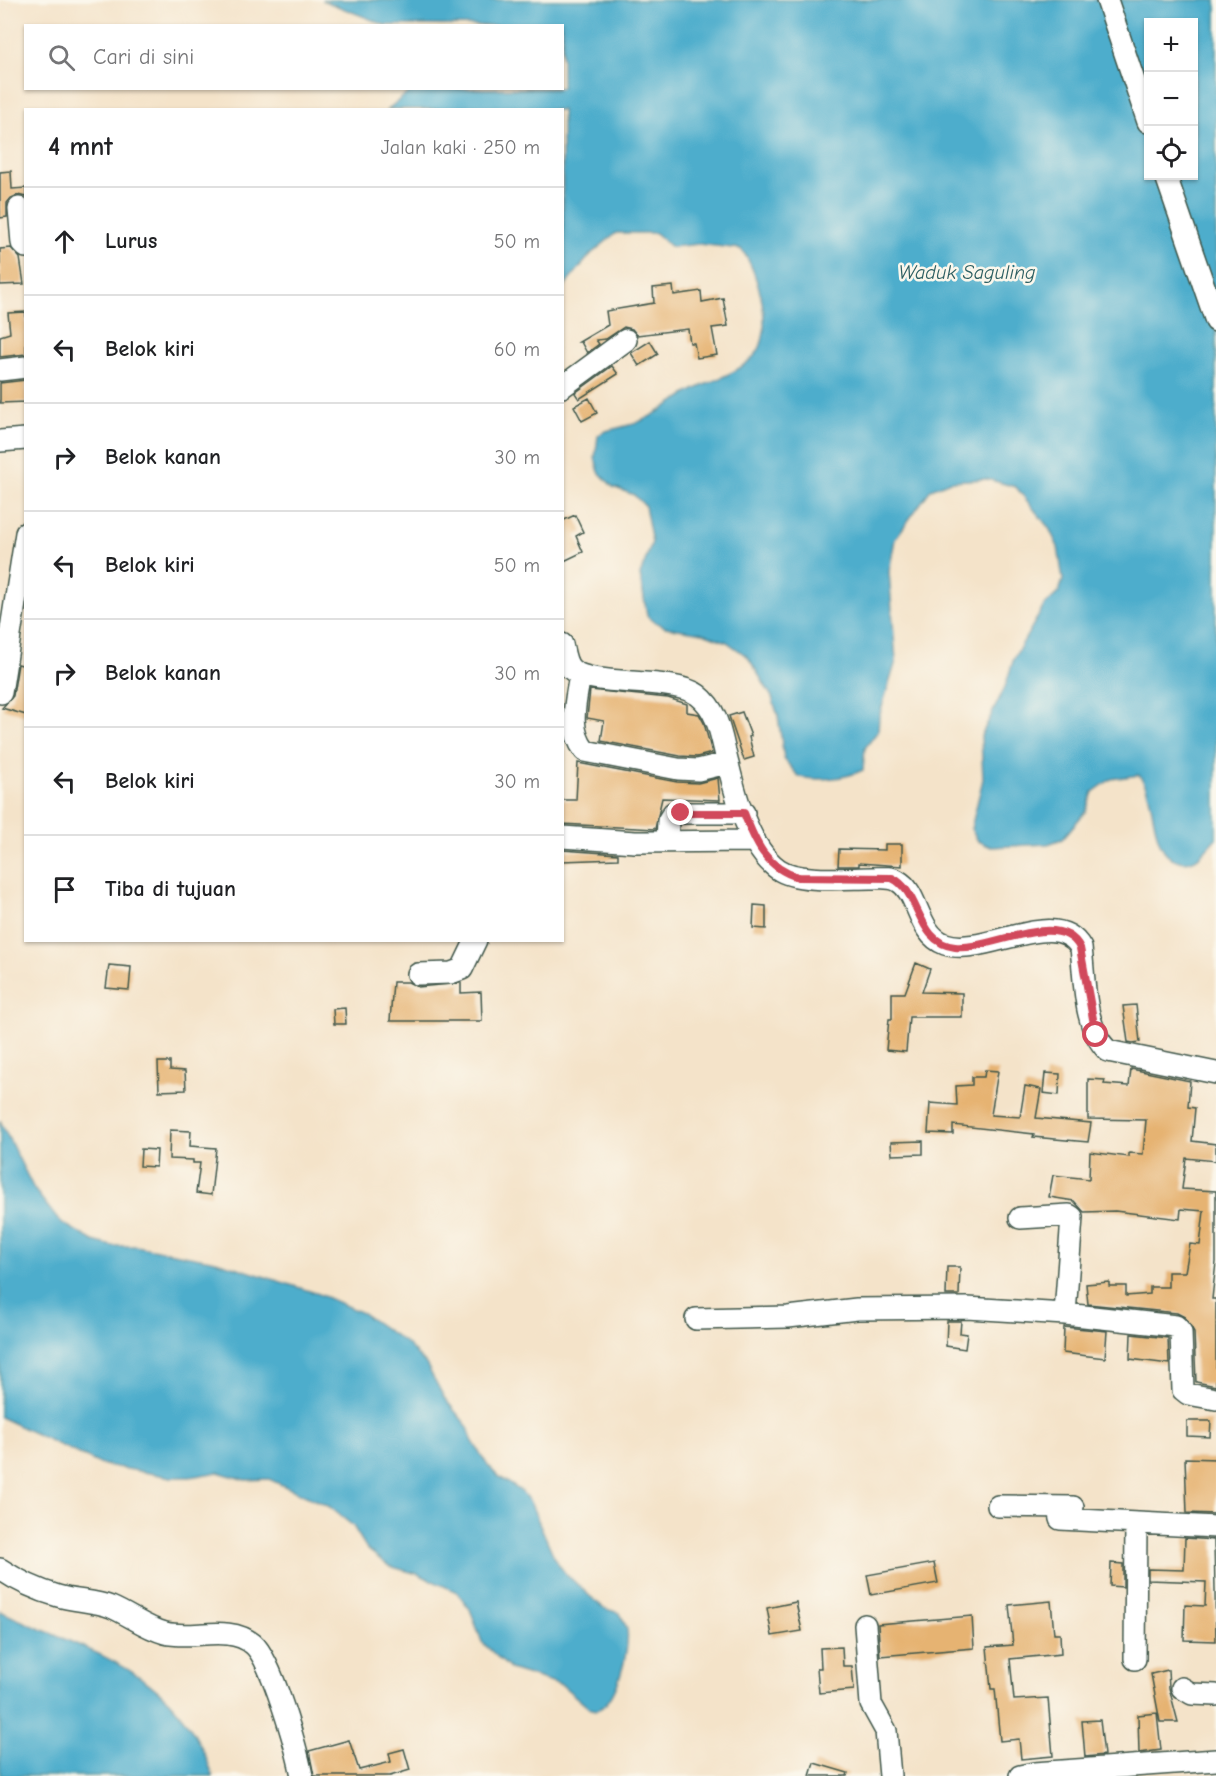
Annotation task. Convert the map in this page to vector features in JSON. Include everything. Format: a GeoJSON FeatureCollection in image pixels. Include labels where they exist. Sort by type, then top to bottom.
{"type":"FeatureCollection","features":[{"type":"Feature","properties":{"kind":"street"},"geometry":{"type":"LineString","coordinates":[[1107,0],[1144,107]]}},
{"type":"Feature","properties":{"kind":"street"},"geometry":{"type":"LineString","coordinates":[[1167,180],[1216,321]]}},
{"type":"Feature","properties":{"kind":"street"},"geometry":{"type":"LineString","coordinates":[[19,208],[24,245]]}},
{"type":"Feature","properties":{"kind":"street"},"geometry":{"type":"LineString","coordinates":[[564,386],[626,340]]}},
{"type":"Feature","properties":{"kind":"street"},"geometry":{"type":"LineString","coordinates":[[0,370],[24,367]]}},
{"type":"Feature","properties":{"kind":"street"},"geometry":{"type":"LineString","coordinates":[[0,441],[24,439]]}},
{"type":"Feature","properties":{"kind":"street"},"geometry":{"type":"LineString","coordinates":[[1,693],[24,545]]}},
{"type":"Feature","properties":{"kind":"street"},"geometry":{"type":"LineString","coordinates":[[564,652],[566,661],[580,675],[686,688],[711,708],[718,723],[728,763],[755,841],[766,857],[785,873],[798,877],[892,878],[900,882],[927,929],[942,944],[954,947],[1056,929],[1066,932],[1076,938],[1080,948],[1092,1026],[1108,1051],[1216,1073]]}},
{"type":"Feature","properties":{"kind":"street"},"geometry":{"type":"LineString","coordinates":[[580,675],[573,725],[577,742],[585,751],[678,769],[698,770],[728,763]]}},
{"type":"Feature","properties":{"kind":"street"},"geometry":{"type":"LineString","coordinates":[[667,842],[668,821],[673,813],[744,813]]}},
{"type":"Feature","properties":{"kind":"street"},"geometry":{"type":"LineString","coordinates":[[564,837],[667,842],[755,841]]}},
{"type":"Feature","properties":{"kind":"street"},"geometry":{"type":"LineString","coordinates":[[418,974],[451,973],[462,969],[475,942]]}},
{"type":"Feature","properties":{"kind":"street"},"geometry":{"type":"LineString","coordinates":[[1020,1218],[1069,1215],[1072,1217],[1065,1314]]}},
{"type":"Feature","properties":{"kind":"street"},"geometry":{"type":"LineString","coordinates":[[696,1319],[788,1317],[856,1309],[967,1308],[1065,1314],[1176,1326],[1180,1332],[1183,1390],[1188,1394],[1216,1399]]}},
{"type":"Feature","properties":{"kind":"street"},"geometry":{"type":"LineString","coordinates":[[998,1506],[1069,1511],[1136,1523],[1216,1527]]}},
{"type":"Feature","properties":{"kind":"street"},"geometry":{"type":"LineString","coordinates":[[1135,1659],[1136,1523]]}},
{"type":"Feature","properties":{"kind":"street"},"geometry":{"type":"LineString","coordinates":[[0,1569],[20,1582],[58,1596],[111,1607],[147,1627],[167,1634],[232,1635],[254,1645],[271,1673],[293,1735],[302,1776]]}},
{"type":"Feature","properties":{"kind":"street"},"geometry":{"type":"LineString","coordinates":[[865,1625],[871,1704],[886,1731],[890,1776]]}},
{"type":"Feature","properties":{"kind":"street"},"geometry":{"type":"LineString","coordinates":[[1182,1688],[1192,1694],[1216,1695]]}},
{"type":"Feature","properties":{"kind":"street"},"geometry":{"type":"LineString","coordinates":[[1020,1776],[1089,1768],[1216,1760]]}},
{"type":"Feature","properties":{"kind":"water","name":"Waduk Saguling"},"geometry":{"type":"Polygon","coordinates":[[[322,0],[1216,0],[1216,838],[1204,852],[1195,859],[1185,862],[1169,856],[1162,847],[1149,797],[1139,775],[1111,779],[1093,792],[1086,811],[1062,839],[1048,844],[991,847],[978,841],[971,829],[983,779],[981,736],[1005,687],[1014,658],[1044,606],[1059,592],[1063,580],[1058,547],[1049,528],[1016,487],[987,479],[950,481],[931,489],[895,539],[889,572],[896,661],[879,717],[878,731],[865,748],[863,770],[832,778],[799,777],[784,759],[778,716],[772,697],[748,657],[727,642],[703,633],[665,627],[651,620],[647,615],[640,575],[652,542],[645,506],[634,495],[613,487],[599,472],[595,458],[598,436],[603,432],[634,424],[650,417],[747,362],[760,346],[764,333],[762,302],[753,271],[741,249],[699,244],[671,247],[655,233],[616,233],[591,254],[564,287],[564,108],[389,108],[412,90],[564,90],[564,24],[382,24],[322,0]]]}},
{"type":"Feature","properties":{"kind":"water"},"geometry":{"type":"Polygon","coordinates":[[[0,1121],[34,1189],[59,1221],[93,1241],[112,1246],[136,1246],[216,1261],[319,1294],[362,1313],[407,1344],[426,1364],[445,1399],[468,1427],[472,1440],[488,1466],[498,1476],[521,1491],[530,1502],[556,1561],[565,1573],[606,1609],[620,1613],[627,1630],[624,1662],[616,1688],[603,1706],[596,1710],[589,1708],[562,1685],[510,1669],[482,1642],[470,1609],[457,1592],[418,1574],[389,1566],[367,1549],[353,1526],[330,1507],[269,1479],[245,1480],[218,1472],[190,1477],[171,1477],[100,1464],[0,1417],[0,1121]]]}},
{"type":"Feature","properties":{"kind":"water"},"geometry":{"type":"Polygon","coordinates":[[[0,1611],[98,1654],[128,1669],[154,1687],[177,1710],[197,1739],[213,1776],[0,1776],[0,1611]]]}},
{"type":"Feature","properties":{"kind":"building"},"geometry":{"type":"Polygon","coordinates":[[[11,171],[12,189],[24,188],[24,196],[18,195],[11,198],[7,203],[7,217],[0,218],[0,172],[11,171]]]}},
{"type":"Feature","properties":{"kind":"building"},"geometry":{"type":"Polygon","coordinates":[[[11,248],[20,258],[24,284],[0,285],[0,249],[11,248]]]}},
{"type":"Feature","properties":{"kind":"building"},"geometry":{"type":"Polygon","coordinates":[[[673,286],[674,295],[701,291],[702,302],[723,298],[728,326],[712,328],[717,355],[697,358],[694,343],[690,343],[688,329],[637,335],[632,329],[624,327],[606,339],[596,340],[599,344],[587,353],[579,342],[608,325],[606,311],[654,303],[653,288],[673,286]]]}},
{"type":"Feature","properties":{"kind":"building"},"geometry":{"type":"Polygon","coordinates":[[[24,312],[24,354],[0,357],[0,336],[10,333],[8,313],[24,312]]]}},
{"type":"Feature","properties":{"kind":"building"},"geometry":{"type":"Polygon","coordinates":[[[650,341],[658,354],[639,366],[631,353],[650,341]]]}},
{"type":"Feature","properties":{"kind":"building"},"geometry":{"type":"Polygon","coordinates":[[[612,366],[618,374],[579,399],[575,393],[612,366]]]}},
{"type":"Feature","properties":{"kind":"building"},"geometry":{"type":"Polygon","coordinates":[[[24,380],[24,402],[0,403],[0,383],[24,380]]]}},
{"type":"Feature","properties":{"kind":"building"},"geometry":{"type":"Polygon","coordinates":[[[589,398],[597,413],[582,421],[574,406],[589,398]]]}},
{"type":"Feature","properties":{"kind":"building"},"geometry":{"type":"Polygon","coordinates":[[[575,515],[583,532],[576,536],[583,552],[564,561],[564,520],[575,515]]]}},
{"type":"Feature","properties":{"kind":"building"},"geometry":{"type":"Polygon","coordinates":[[[18,664],[24,666],[24,714],[2,708],[13,696],[18,664]]]}},
{"type":"Feature","properties":{"kind":"building"},"geometry":{"type":"Polygon","coordinates":[[[590,690],[668,698],[687,704],[687,712],[699,714],[704,723],[712,753],[697,757],[680,756],[601,741],[604,721],[587,718],[590,690]]]}},
{"type":"Feature","properties":{"kind":"building"},"geometry":{"type":"Polygon","coordinates":[[[742,712],[751,736],[749,737],[754,757],[744,760],[729,716],[742,712]]]}},
{"type":"Feature","properties":{"kind":"building"},"geometry":{"type":"Polygon","coordinates":[[[578,763],[677,782],[698,783],[718,778],[720,800],[662,798],[655,829],[564,824],[564,800],[576,800],[578,763]]]}},
{"type":"Feature","properties":{"kind":"building"},"geometry":{"type":"Polygon","coordinates":[[[885,844],[902,844],[902,866],[859,863],[859,866],[838,866],[839,849],[885,850],[885,844]]]}},
{"type":"Feature","properties":{"kind":"building"},"geometry":{"type":"Polygon","coordinates":[[[564,850],[618,854],[618,859],[564,861],[564,850]]]}},
{"type":"Feature","properties":{"kind":"building"},"geometry":{"type":"Polygon","coordinates":[[[754,905],[766,906],[766,929],[753,928],[754,905]]]}},
{"type":"Feature","properties":{"kind":"building"},"geometry":{"type":"Polygon","coordinates":[[[916,963],[930,969],[922,992],[962,993],[962,1017],[909,1017],[906,1052],[886,1050],[889,1019],[892,1019],[892,993],[905,993],[916,963]]]}},
{"type":"Feature","properties":{"kind":"building"},"geometry":{"type":"Polygon","coordinates":[[[109,965],[131,967],[129,990],[106,988],[109,965]]]}},
{"type":"Feature","properties":{"kind":"building"},"geometry":{"type":"Polygon","coordinates":[[[393,982],[408,982],[418,987],[461,983],[461,993],[481,992],[482,1021],[390,1021],[393,982]]]}},
{"type":"Feature","properties":{"kind":"building"},"geometry":{"type":"Polygon","coordinates":[[[1136,1005],[1140,1042],[1133,1043],[1128,1042],[1123,1006],[1136,1005]]]}},
{"type":"Feature","properties":{"kind":"building"},"geometry":{"type":"Polygon","coordinates":[[[345,1008],[346,1024],[334,1024],[333,1009],[345,1008]]]}},
{"type":"Feature","properties":{"kind":"building"},"geometry":{"type":"Polygon","coordinates":[[[158,1062],[170,1062],[170,1070],[185,1071],[186,1090],[159,1091],[158,1062]]]}},
{"type":"Feature","properties":{"kind":"building"},"geometry":{"type":"Polygon","coordinates":[[[1131,1069],[1190,1081],[1188,1107],[1195,1108],[1192,1141],[1216,1144],[1216,1161],[1186,1158],[1182,1189],[1216,1191],[1216,1262],[1212,1299],[1216,1299],[1216,1386],[1196,1382],[1194,1332],[1185,1317],[1177,1313],[1088,1304],[1086,1284],[1109,1282],[1109,1286],[1126,1286],[1126,1296],[1150,1294],[1150,1287],[1168,1287],[1168,1272],[1185,1272],[1190,1244],[1200,1245],[1204,1211],[1181,1209],[1180,1219],[1115,1211],[1084,1212],[1074,1201],[1049,1197],[1053,1175],[1089,1179],[1090,1152],[1129,1157],[1129,1153],[1143,1154],[1146,1120],[1088,1119],[1088,1079],[1105,1080],[1104,1084],[1129,1086],[1131,1069]]]}},
{"type":"Feature","properties":{"kind":"building"},"geometry":{"type":"Polygon","coordinates":[[[985,1070],[998,1071],[991,1115],[1020,1117],[1025,1086],[1041,1089],[1036,1118],[1091,1123],[1088,1142],[1033,1137],[1034,1134],[953,1125],[953,1134],[928,1133],[930,1103],[957,1105],[956,1086],[972,1085],[972,1077],[984,1077],[985,1070]]]}},
{"type":"Feature","properties":{"kind":"building"},"geometry":{"type":"Polygon","coordinates":[[[1045,1073],[1060,1074],[1059,1095],[1043,1093],[1045,1073]]]}},
{"type":"Feature","properties":{"kind":"building"},"geometry":{"type":"Polygon","coordinates":[[[170,1130],[191,1131],[190,1146],[216,1148],[211,1195],[196,1193],[200,1163],[193,1163],[193,1160],[169,1159],[170,1130]]]}},
{"type":"Feature","properties":{"kind":"building"},"geometry":{"type":"Polygon","coordinates":[[[923,1141],[923,1154],[892,1155],[891,1142],[923,1141]]]}},
{"type":"Feature","properties":{"kind":"building"},"geometry":{"type":"Polygon","coordinates":[[[141,1149],[157,1150],[156,1167],[140,1166],[141,1149]]]}},
{"type":"Feature","properties":{"kind":"building"},"geometry":{"type":"Polygon","coordinates":[[[947,1267],[960,1267],[959,1295],[946,1295],[947,1267]]]}},
{"type":"Feature","properties":{"kind":"building"},"geometry":{"type":"Polygon","coordinates":[[[947,1321],[961,1321],[960,1333],[967,1334],[965,1349],[946,1346],[947,1321]]]}},
{"type":"Feature","properties":{"kind":"building"},"geometry":{"type":"Polygon","coordinates":[[[1064,1327],[1107,1331],[1105,1358],[1063,1353],[1064,1327]]]}},
{"type":"Feature","properties":{"kind":"building"},"geometry":{"type":"Polygon","coordinates":[[[1131,1334],[1168,1338],[1169,1364],[1130,1359],[1131,1334]]]}},
{"type":"Feature","properties":{"kind":"building"},"geometry":{"type":"Polygon","coordinates":[[[1187,1421],[1211,1421],[1210,1437],[1187,1436],[1187,1421]]]}},
{"type":"Feature","properties":{"kind":"building"},"geometry":{"type":"Polygon","coordinates":[[[1185,1458],[1216,1459],[1216,1514],[1187,1513],[1185,1458]]]}},
{"type":"Feature","properties":{"kind":"building"},"geometry":{"type":"Polygon","coordinates":[[[1185,1538],[1214,1540],[1216,1641],[1184,1640],[1185,1605],[1205,1606],[1206,1582],[1148,1580],[1148,1569],[1184,1570],[1185,1538]]]}},
{"type":"Feature","properties":{"kind":"building"},"geometry":{"type":"Polygon","coordinates":[[[934,1563],[938,1583],[871,1595],[867,1575],[934,1563]]]}},
{"type":"Feature","properties":{"kind":"building"},"geometry":{"type":"Polygon","coordinates":[[[1111,1563],[1123,1564],[1123,1587],[1110,1586],[1111,1563]]]}},
{"type":"Feature","properties":{"kind":"building"},"geometry":{"type":"Polygon","coordinates":[[[1051,1601],[1054,1634],[1060,1634],[1061,1654],[1010,1659],[1014,1700],[1048,1698],[1053,1756],[1021,1759],[1019,1739],[1000,1741],[995,1689],[991,1689],[987,1647],[1013,1645],[1009,1605],[1051,1601]]]}},
{"type":"Feature","properties":{"kind":"building"},"geometry":{"type":"Polygon","coordinates":[[[796,1602],[802,1631],[772,1636],[767,1608],[796,1602]]]}},
{"type":"Feature","properties":{"kind":"building"},"geometry":{"type":"Polygon","coordinates":[[[972,1616],[974,1648],[880,1656],[878,1624],[972,1616]]]}},
{"type":"Feature","properties":{"kind":"building"},"geometry":{"type":"Polygon","coordinates":[[[842,1647],[843,1666],[852,1666],[854,1690],[819,1693],[817,1668],[821,1668],[820,1648],[842,1647]]]}},
{"type":"Feature","properties":{"kind":"building"},"geometry":{"type":"Polygon","coordinates":[[[1168,1670],[1169,1688],[1178,1722],[1160,1722],[1151,1674],[1168,1670]]]}},
{"type":"Feature","properties":{"kind":"building"},"geometry":{"type":"Polygon","coordinates":[[[1157,1713],[1161,1750],[1139,1753],[1138,1715],[1157,1713]]]}},
{"type":"Feature","properties":{"kind":"building"},"geometry":{"type":"Polygon","coordinates":[[[1100,1720],[1104,1755],[1085,1757],[1082,1721],[1100,1720]]]}},
{"type":"Feature","properties":{"kind":"building"},"geometry":{"type":"Polygon","coordinates":[[[349,1740],[359,1770],[391,1762],[389,1753],[404,1749],[410,1770],[390,1776],[314,1776],[309,1751],[349,1740]]]}},
{"type":"Feature","properties":{"kind":"building"},"geometry":{"type":"Polygon","coordinates":[[[814,1763],[848,1773],[847,1776],[810,1776],[814,1763]]]}},
{"type":"Feature","properties":{"kind":"route"},"geometry":{"type":"LineString","coordinates":[[681,813],[744,813],[755,841],[776,868],[785,873],[798,877],[892,878],[900,882],[905,887],[927,929],[942,944],[954,947],[969,946],[1042,931],[1056,929],[1066,932],[1076,938],[1080,948],[1092,1026],[1096,1035]]}}]}
